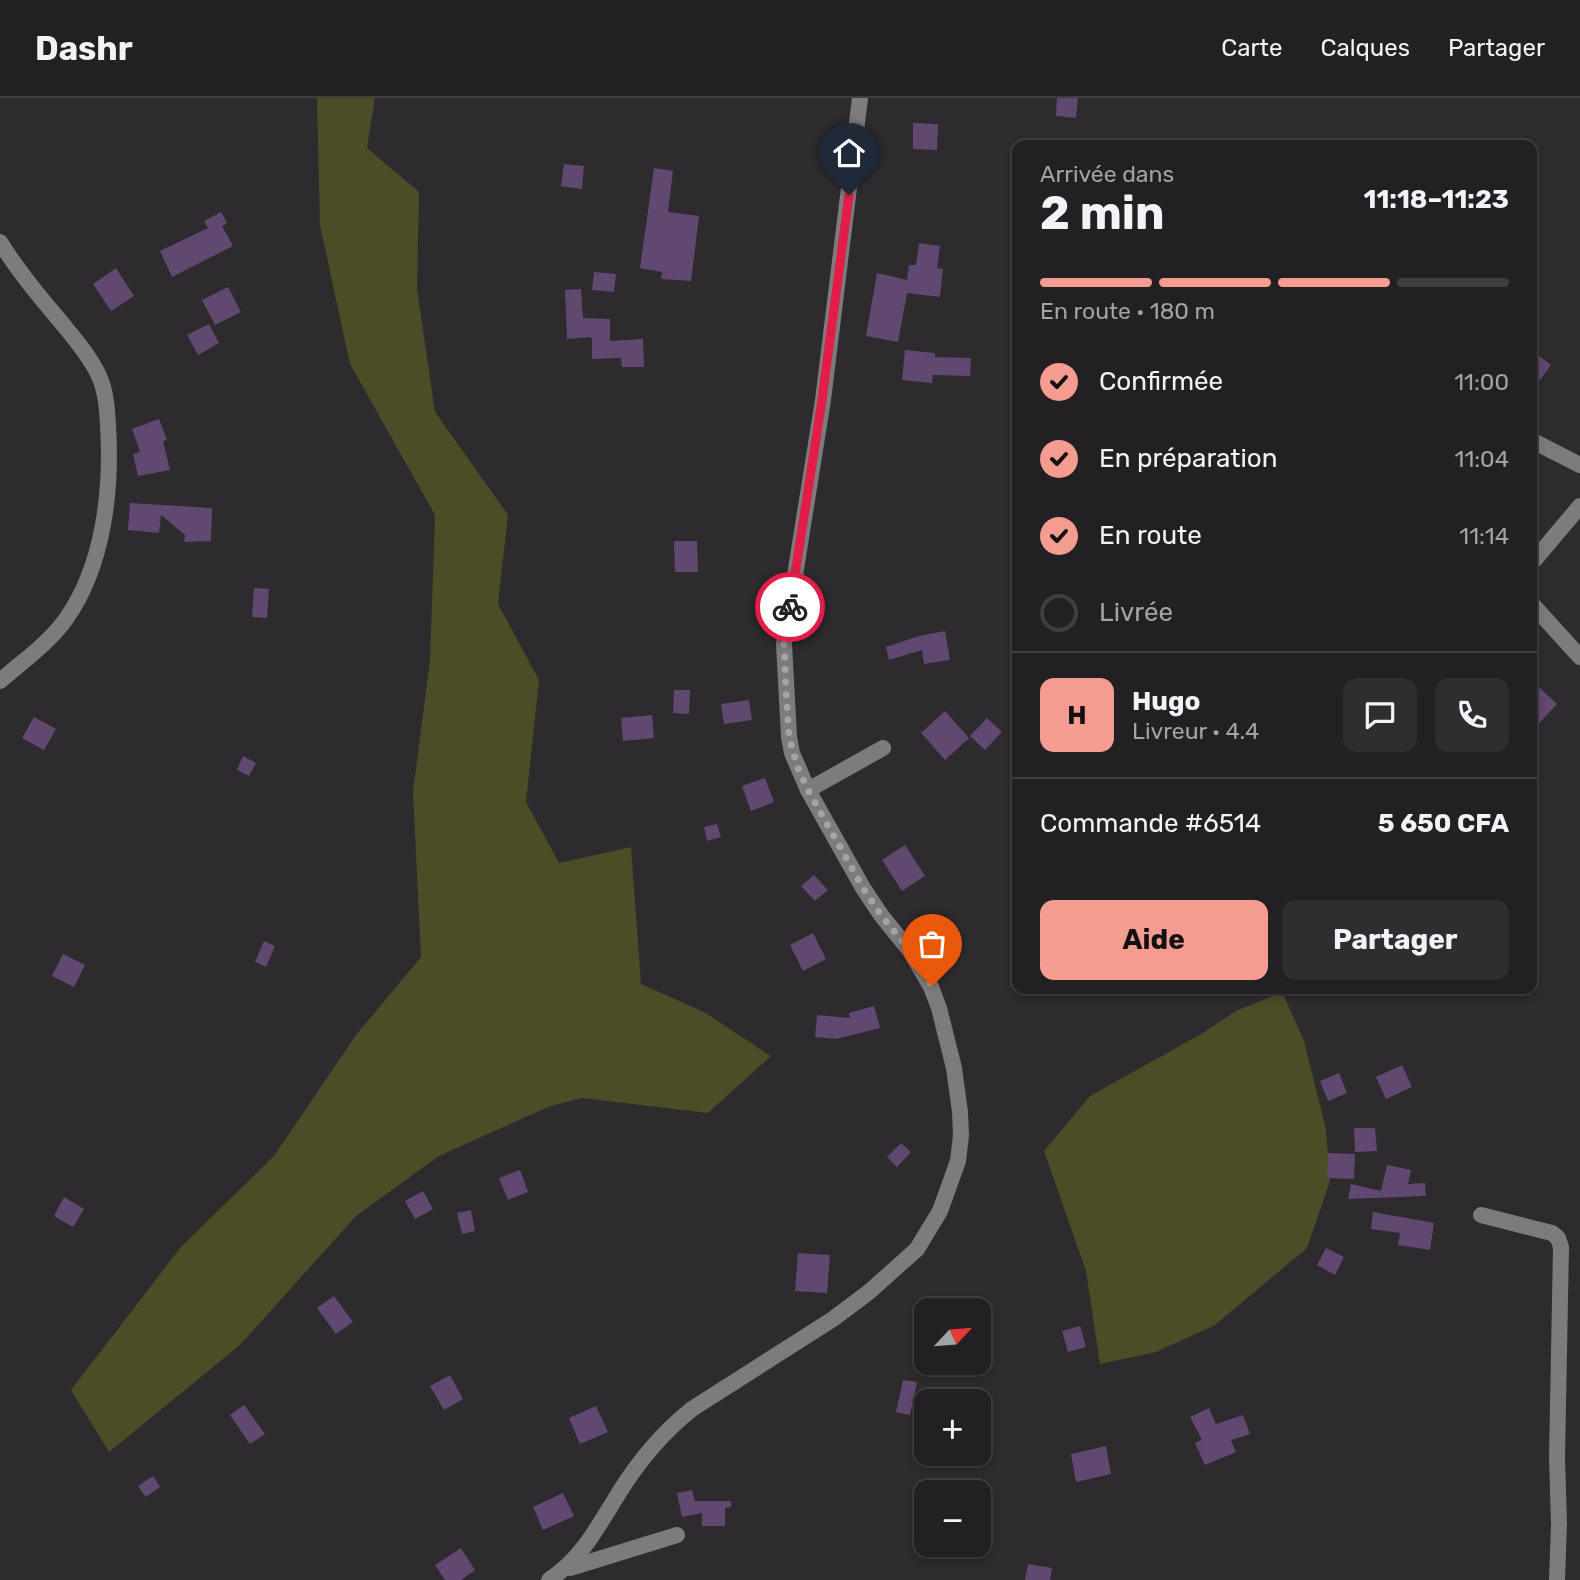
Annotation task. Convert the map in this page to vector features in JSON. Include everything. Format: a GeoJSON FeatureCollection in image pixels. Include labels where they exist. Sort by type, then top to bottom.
{"type":"FeatureCollection","features":[{"type":"Feature","properties":{"kind":"street"},"geometry":{"type":"LineString","coordinates":[[549,1580],[564,1570],[588,1545],[637,1466],[673,1424],[692,1409],[833,1319],[869,1292],[917,1249],[940,1211],[958,1161],[961,1135],[954,1068],[932,986],[910,951],[863,888],[808,790],[792,753],[789,737],[784,644],[822,400],[860,98]]}},
{"type":"Feature","properties":{"kind":"street"},"geometry":{"type":"LineString","coordinates":[[0,242],[25,280],[70,333],[98,374],[106,396],[110,462],[107,502],[95,556],[82,592],[65,620],[41,648],[0,681]]}},
{"type":"Feature","properties":{"kind":"street"},"geometry":{"type":"LineString","coordinates":[[1537,443],[1580,465]]}},
{"type":"Feature","properties":{"kind":"street"},"geometry":{"type":"LineString","coordinates":[[1537,557],[1580,506]]}},
{"type":"Feature","properties":{"kind":"street"},"geometry":{"type":"LineString","coordinates":[[1537,610],[1580,657]]}},
{"type":"Feature","properties":{"kind":"street"},"geometry":{"type":"LineString","coordinates":[[808,790],[883,748]]}},
{"type":"Feature","properties":{"kind":"street"},"geometry":{"type":"LineString","coordinates":[[1481,1215],[1552,1233],[1558,1238],[1560,1247],[1557,1446],[1559,1524],[1556,1580]]}},
{"type":"Feature","properties":{"kind":"street"},"geometry":{"type":"LineString","coordinates":[[564,1570],[677,1535]]}},
{"type":"Feature","properties":{"kind":"green space"},"geometry":{"type":"Polygon","coordinates":[[[317,98],[375,98],[367,148],[419,192],[417,289],[435,412],[508,515],[498,604],[539,680],[526,802],[559,863],[631,847],[641,984],[704,1012],[771,1056],[708,1113],[582,1098],[548,1107],[439,1156],[356,1216],[240,1345],[109,1452],[71,1390],[181,1247],[274,1156],[356,1035],[421,957],[413,792],[430,660],[435,515],[350,364],[320,225],[317,98]]]}},
{"type":"Feature","properties":{"kind":"green space"},"geometry":{"type":"Polygon","coordinates":[[[1283,994],[1304,1041],[1326,1129],[1330,1181],[1307,1248],[1215,1325],[1156,1352],[1100,1364],[1086,1271],[1044,1151],[1090,1096],[1203,1033],[1236,1011],[1283,994]]]}},
{"type":"Feature","properties":{"kind":"building"},"geometry":{"type":"Polygon","coordinates":[[[1057,98],[1078,98],[1076,118],[1056,116],[1057,98]]]}},
{"type":"Feature","properties":{"kind":"building"},"geometry":{"type":"Polygon","coordinates":[[[913,123],[938,124],[937,150],[913,149],[913,123]]]}},
{"type":"Feature","properties":{"kind":"building"},"geometry":{"type":"Polygon","coordinates":[[[564,164],[584,166],[582,189],[561,186],[564,164]]]}},
{"type":"Feature","properties":{"kind":"building"},"geometry":{"type":"Polygon","coordinates":[[[654,168],[673,171],[668,212],[699,216],[691,281],[661,279],[662,272],[640,268],[654,168]]]}},
{"type":"Feature","properties":{"kind":"building"},"geometry":{"type":"Polygon","coordinates":[[[221,212],[227,223],[222,226],[233,246],[172,277],[160,251],[208,228],[204,221],[221,212]]]}},
{"type":"Feature","properties":{"kind":"building"},"geometry":{"type":"Polygon","coordinates":[[[919,243],[940,246],[937,268],[943,269],[940,297],[907,293],[898,342],[866,336],[877,273],[907,280],[909,265],[916,265],[919,243]]]}},
{"type":"Feature","properties":{"kind":"building"},"geometry":{"type":"Polygon","coordinates":[[[116,268],[134,296],[111,311],[93,284],[116,268]]]}},
{"type":"Feature","properties":{"kind":"building"},"geometry":{"type":"Polygon","coordinates":[[[594,272],[616,274],[614,292],[592,290],[594,272]]]}},
{"type":"Feature","properties":{"kind":"building"},"geometry":{"type":"Polygon","coordinates":[[[228,287],[241,312],[215,325],[202,300],[228,287]]]}},
{"type":"Feature","properties":{"kind":"building"},"geometry":{"type":"Polygon","coordinates":[[[581,289],[583,318],[610,319],[610,341],[643,339],[644,367],[622,367],[621,358],[592,359],[590,337],[567,339],[565,290],[581,289]]]}},
{"type":"Feature","properties":{"kind":"building"},"geometry":{"type":"Polygon","coordinates":[[[209,324],[219,343],[198,355],[187,335],[209,324]]]}},
{"type":"Feature","properties":{"kind":"building"},"geometry":{"type":"Polygon","coordinates":[[[905,350],[935,353],[935,357],[971,358],[970,376],[933,375],[932,383],[902,380],[905,350]]]}},
{"type":"Feature","properties":{"kind":"building"},"geometry":{"type":"Polygon","coordinates":[[[1537,354],[1551,365],[1540,380],[1537,378],[1537,354]]]}},
{"type":"Feature","properties":{"kind":"building"},"geometry":{"type":"Polygon","coordinates":[[[159,419],[167,440],[163,441],[170,470],[138,476],[133,454],[140,452],[132,429],[159,419]]]}},
{"type":"Feature","properties":{"kind":"building"},"geometry":{"type":"Polygon","coordinates":[[[130,503],[212,508],[211,541],[184,542],[185,535],[161,515],[159,533],[128,530],[130,503]]]}},
{"type":"Feature","properties":{"kind":"building"},"geometry":{"type":"Polygon","coordinates":[[[674,541],[697,541],[698,572],[675,572],[674,541]]]}},
{"type":"Feature","properties":{"kind":"building"},"geometry":{"type":"Polygon","coordinates":[[[254,588],[269,589],[267,618],[252,617],[254,588]]]}},
{"type":"Feature","properties":{"kind":"building"},"geometry":{"type":"Polygon","coordinates":[[[945,631],[950,660],[924,664],[922,650],[889,660],[886,647],[945,631]]]}},
{"type":"Feature","properties":{"kind":"building"},"geometry":{"type":"Polygon","coordinates":[[[1540,688],[1557,704],[1537,726],[1537,691],[1540,688]]]}},
{"type":"Feature","properties":{"kind":"building"},"geometry":{"type":"Polygon","coordinates":[[[674,690],[690,690],[689,714],[673,713],[674,690]]]}},
{"type":"Feature","properties":{"kind":"building"},"geometry":{"type":"Polygon","coordinates":[[[749,700],[752,720],[724,724],[721,704],[749,700]]]}},
{"type":"Feature","properties":{"kind":"building"},"geometry":{"type":"Polygon","coordinates":[[[945,711],[969,738],[945,760],[921,733],[945,711]]]}},
{"type":"Feature","properties":{"kind":"building"},"geometry":{"type":"Polygon","coordinates":[[[652,715],[654,738],[623,741],[621,718],[652,715]]]}},
{"type":"Feature","properties":{"kind":"building"},"geometry":{"type":"Polygon","coordinates":[[[34,717],[56,729],[44,750],[22,738],[34,717]]]}},
{"type":"Feature","properties":{"kind":"building"},"geometry":{"type":"Polygon","coordinates":[[[987,718],[1002,732],[985,750],[970,736],[987,718]]]}},
{"type":"Feature","properties":{"kind":"building"},"geometry":{"type":"Polygon","coordinates":[[[243,756],[256,763],[249,776],[237,770],[243,756]]]}},
{"type":"Feature","properties":{"kind":"building"},"geometry":{"type":"Polygon","coordinates":[[[765,778],[774,802],[751,811],[742,786],[765,778]]]}},
{"type":"Feature","properties":{"kind":"building"},"geometry":{"type":"Polygon","coordinates":[[[717,824],[721,837],[707,841],[704,827],[717,824]]]}},
{"type":"Feature","properties":{"kind":"building"},"geometry":{"type":"Polygon","coordinates":[[[905,845],[925,876],[902,891],[882,860],[905,845]]]}},
{"type":"Feature","properties":{"kind":"building"},"geometry":{"type":"Polygon","coordinates":[[[814,875],[828,890],[815,901],[801,886],[814,875]]]}},
{"type":"Feature","properties":{"kind":"building"},"geometry":{"type":"Polygon","coordinates":[[[813,933],[826,959],[803,971],[790,945],[813,933]]]}},
{"type":"Feature","properties":{"kind":"building"},"geometry":{"type":"Polygon","coordinates":[[[264,941],[275,946],[266,967],[255,962],[264,941]]]}},
{"type":"Feature","properties":{"kind":"building"},"geometry":{"type":"Polygon","coordinates":[[[63,954],[85,965],[74,987],[52,976],[63,954]]]}},
{"type":"Feature","properties":{"kind":"building"},"geometry":{"type":"Polygon","coordinates":[[[874,1006],[880,1028],[836,1039],[815,1037],[817,1015],[850,1018],[849,1013],[874,1006]]]}},
{"type":"Feature","properties":{"kind":"building"},"geometry":{"type":"Polygon","coordinates":[[[1402,1065],[1412,1087],[1386,1099],[1376,1077],[1402,1065]]]}},
{"type":"Feature","properties":{"kind":"building"},"geometry":{"type":"Polygon","coordinates":[[[1339,1073],[1347,1093],[1328,1101],[1320,1081],[1339,1073]]]}},
{"type":"Feature","properties":{"kind":"building"},"geometry":{"type":"Polygon","coordinates":[[[1354,1128],[1375,1128],[1377,1151],[1355,1152],[1354,1128]]]}},
{"type":"Feature","properties":{"kind":"building"},"geometry":{"type":"Polygon","coordinates":[[[901,1143],[911,1152],[897,1167],[887,1157],[901,1143]]]}},
{"type":"Feature","properties":{"kind":"building"},"geometry":{"type":"Polygon","coordinates":[[[1328,1153],[1355,1154],[1354,1179],[1327,1178],[1328,1153]]]}},
{"type":"Feature","properties":{"kind":"building"},"geometry":{"type":"Polygon","coordinates":[[[1387,1165],[1411,1170],[1408,1184],[1425,1183],[1426,1196],[1348,1199],[1351,1184],[1381,1191],[1387,1165]]]}},
{"type":"Feature","properties":{"kind":"building"},"geometry":{"type":"Polygon","coordinates":[[[520,1170],[528,1192],[508,1200],[499,1178],[520,1170]]]}},
{"type":"Feature","properties":{"kind":"building"},"geometry":{"type":"Polygon","coordinates":[[[423,1191],[433,1209],[415,1219],[405,1201],[423,1191]]]}},
{"type":"Feature","properties":{"kind":"building"},"geometry":{"type":"Polygon","coordinates":[[[64,1197],[84,1209],[73,1227],[54,1216],[64,1197]]]}},
{"type":"Feature","properties":{"kind":"building"},"geometry":{"type":"Polygon","coordinates":[[[471,1210],[475,1231],[462,1234],[457,1213],[471,1210]]]}},
{"type":"Feature","properties":{"kind":"building"},"geometry":{"type":"Polygon","coordinates":[[[1373,1212],[1434,1223],[1430,1250],[1398,1245],[1400,1233],[1371,1229],[1373,1212]]]}},
{"type":"Feature","properties":{"kind":"building"},"geometry":{"type":"Polygon","coordinates":[[[1326,1248],[1344,1257],[1335,1275],[1317,1265],[1326,1248]]]}},
{"type":"Feature","properties":{"kind":"building"},"geometry":{"type":"Polygon","coordinates":[[[798,1253],[830,1255],[827,1293],[795,1291],[798,1253]]]}},
{"type":"Feature","properties":{"kind":"building"},"geometry":{"type":"Polygon","coordinates":[[[334,1296],[353,1322],[336,1334],[317,1308],[334,1296]]]}},
{"type":"Feature","properties":{"kind":"building"},"geometry":{"type":"Polygon","coordinates":[[[1080,1326],[1086,1347],[1068,1352],[1062,1331],[1080,1326]]]}},
{"type":"Feature","properties":{"kind":"building"},"geometry":{"type":"Polygon","coordinates":[[[450,1375],[463,1399],[444,1410],[430,1386],[450,1375]]]}},
{"type":"Feature","properties":{"kind":"building"},"geometry":{"type":"Polygon","coordinates":[[[903,1380],[917,1382],[910,1415],[896,1412],[903,1380]]]}},
{"type":"Feature","properties":{"kind":"building"},"geometry":{"type":"Polygon","coordinates":[[[244,1405],[265,1434],[250,1444],[230,1415],[244,1405]]]}},
{"type":"Feature","properties":{"kind":"building"},"geometry":{"type":"Polygon","coordinates":[[[596,1406],[608,1432],[580,1444],[569,1418],[596,1406]]]}},
{"type":"Feature","properties":{"kind":"building"},"geometry":{"type":"Polygon","coordinates":[[[1209,1408],[1216,1424],[1243,1415],[1250,1434],[1231,1440],[1236,1452],[1205,1465],[1195,1443],[1202,1440],[1190,1417],[1209,1408]]]}},
{"type":"Feature","properties":{"kind":"building"},"geometry":{"type":"Polygon","coordinates":[[[1106,1446],[1111,1474],[1076,1482],[1071,1454],[1106,1446]]]}},
{"type":"Feature","properties":{"kind":"building"},"geometry":{"type":"Polygon","coordinates":[[[153,1476],[160,1487],[146,1497],[138,1486],[153,1476]]]}},
{"type":"Feature","properties":{"kind":"building"},"geometry":{"type":"Polygon","coordinates":[[[692,1490],[695,1501],[731,1501],[731,1507],[725,1508],[725,1526],[702,1526],[702,1513],[682,1517],[677,1493],[692,1490]]]}},
{"type":"Feature","properties":{"kind":"building"},"geometry":{"type":"Polygon","coordinates":[[[563,1493],[574,1516],[543,1530],[533,1507],[563,1493]]]}},
{"type":"Feature","properties":{"kind":"building"},"geometry":{"type":"Polygon","coordinates":[[[461,1548],[475,1570],[461,1580],[445,1580],[435,1565],[461,1548]]]}},
{"type":"Feature","properties":{"kind":"building"},"geometry":{"type":"Polygon","coordinates":[[[1028,1564],[1052,1568],[1050,1580],[1025,1580],[1028,1564]]]}},
{"type":"Feature","properties":{"kind":"way so far"},"geometry":{"type":"LineString","coordinates":[[790,607],[784,644],[792,753],[808,790],[863,888],[922,968],[932,986]]}},
{"type":"Feature","properties":{"kind":"route"},"geometry":{"type":"LineString","coordinates":[[790,607],[822,400],[849,195]]}}]}
